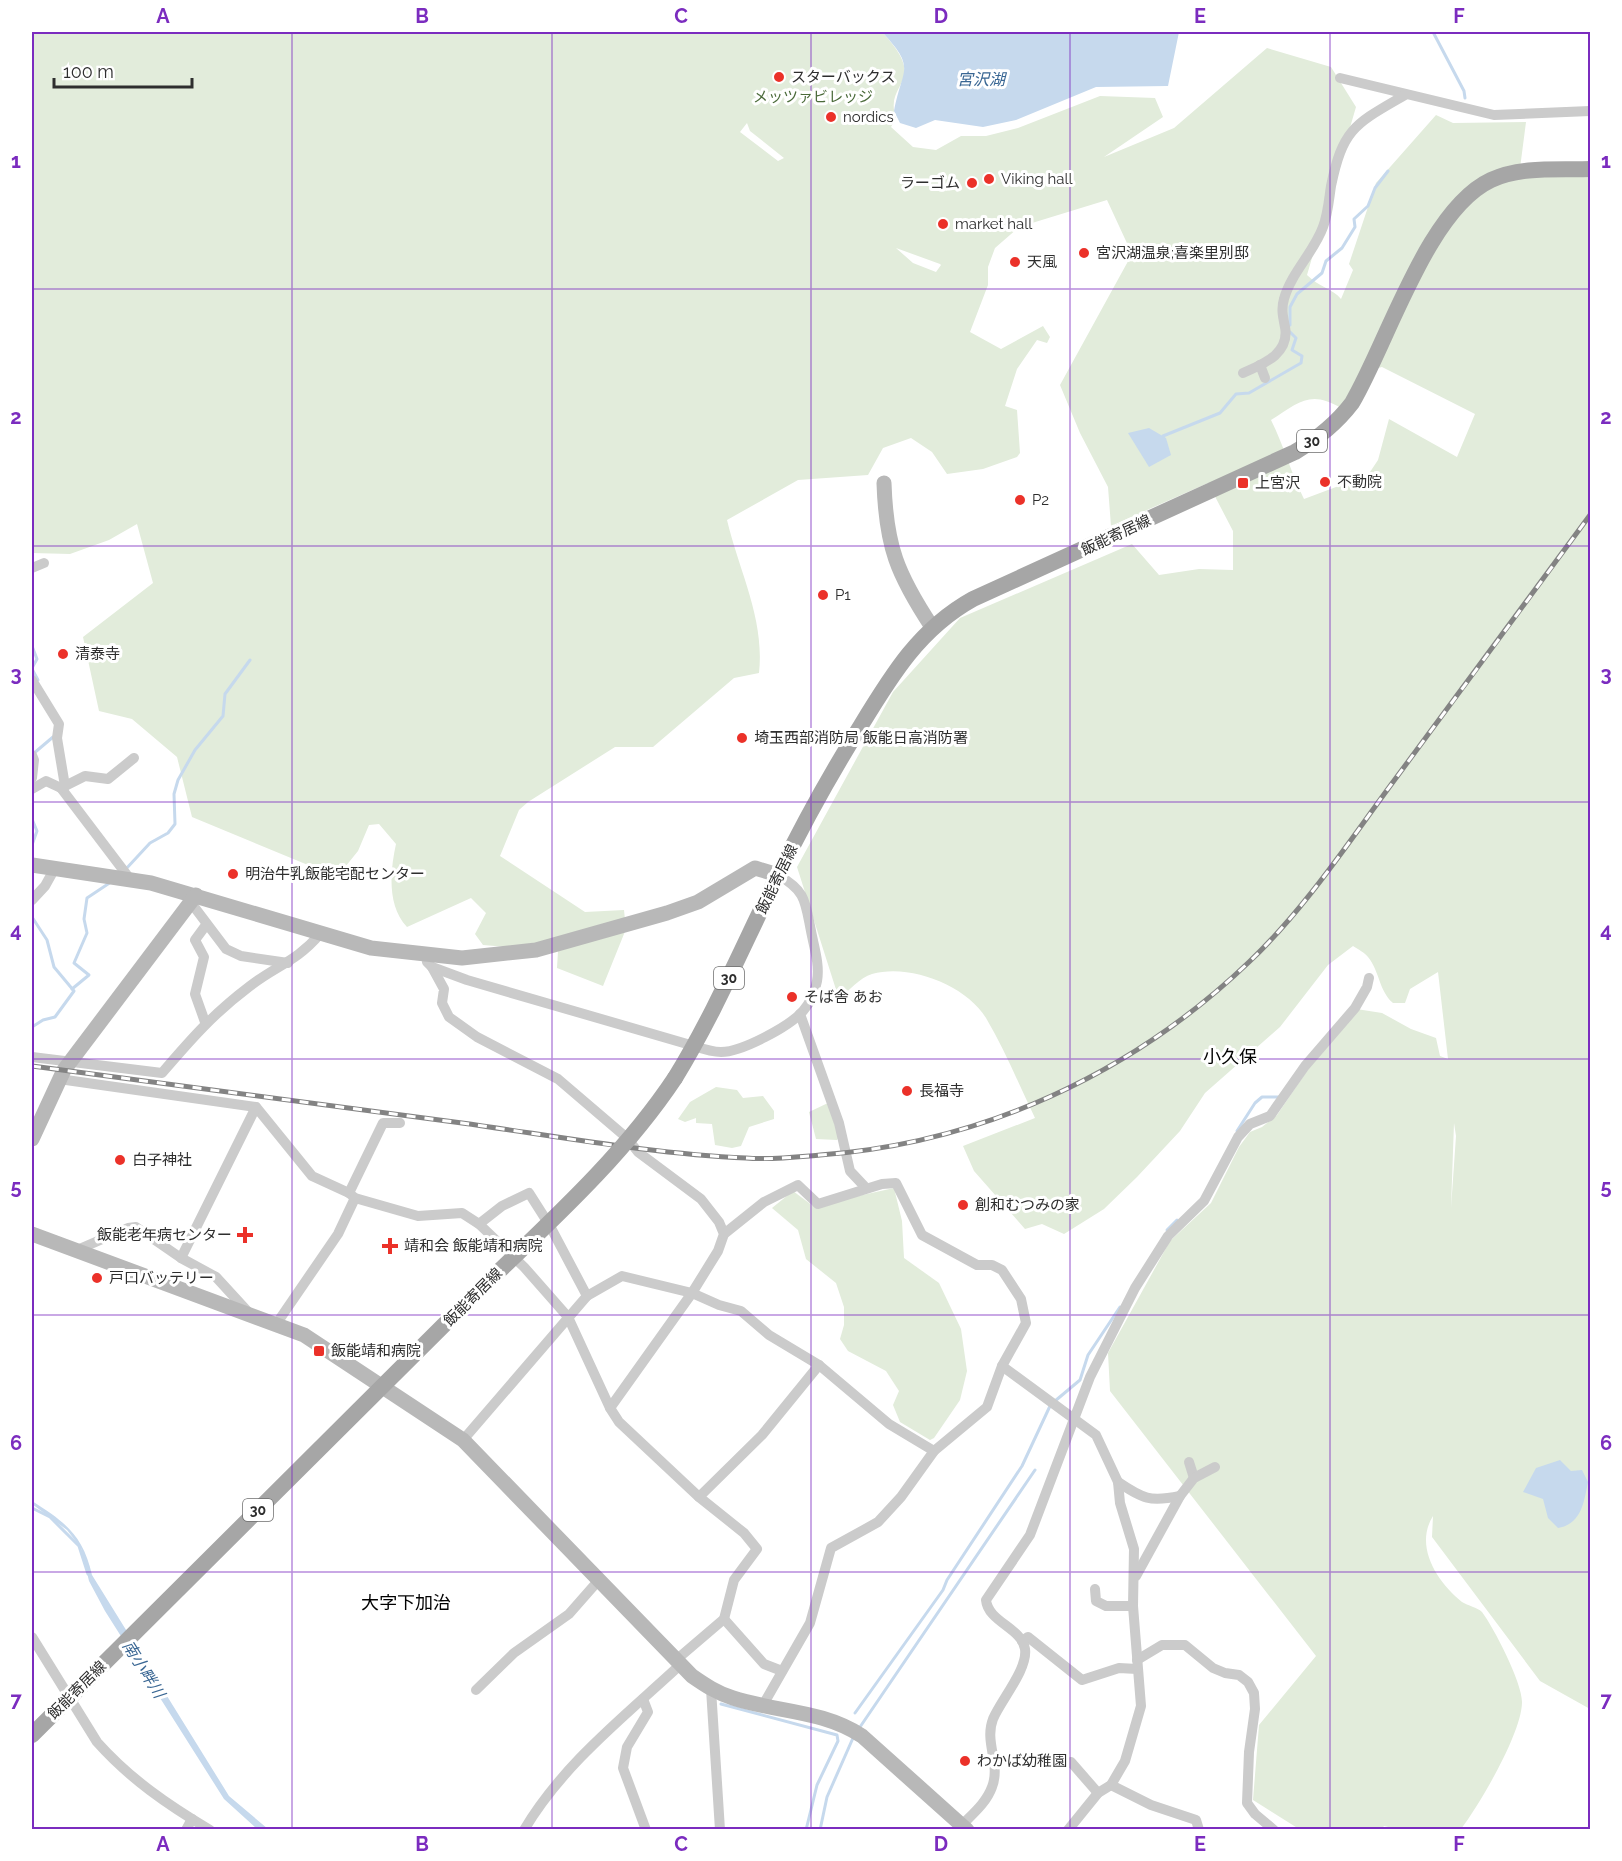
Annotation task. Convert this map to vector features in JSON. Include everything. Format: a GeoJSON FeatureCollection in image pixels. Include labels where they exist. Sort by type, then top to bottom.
{"type":"FeatureCollection","features":[{"type":"Feature","properties":{"kind":"main road","name":"飯能寄居線"},"geometry":{"type":"LineString","coordinates":[[32,1735],[595,1177],[637,1130],[675,1078],[694,1046],[812,808],[900,662],[932,627],[973,599],[1263,467],[1313,441],[1334,423],[1356,396],[1430,246],[1457,206],[1477,189],[1492,180],[1507,175],[1544,170],[1590,169]]}},
{"type":"Feature","properties":{"kind":"street"},"geometry":{"type":"LineString","coordinates":[[1340,78],[1494,115],[1590,111]]}},
{"type":"Feature","properties":{"kind":"street"},"geometry":{"type":"LineString","coordinates":[[1243,373],[1276,356],[1285,341],[1286,330],[1282,313],[1284,299],[1323,226],[1338,151],[1354,127],[1405,95]]}},
{"type":"Feature","properties":{"kind":"street"},"geometry":{"type":"LineString","coordinates":[[1260,365],[1265,378]]}},
{"type":"Feature","properties":{"kind":"street"},"geometry":{"type":"LineString","coordinates":[[884,483],[890,546],[905,580],[932,627]]}},
{"type":"Feature","properties":{"kind":"street"},"geometry":{"type":"LineString","coordinates":[[32,568],[44,563]]}},
{"type":"Feature","properties":{"kind":"street"},"geometry":{"type":"LineString","coordinates":[[32,680],[59,724],[57,738],[63,787],[130,879]]}},
{"type":"Feature","properties":{"kind":"street"},"geometry":{"type":"LineString","coordinates":[[32,755],[34,760],[32,778]]}},
{"type":"Feature","properties":{"kind":"street"},"geometry":{"type":"LineString","coordinates":[[32,789],[46,781],[63,787],[85,776],[108,779],[134,758]]}},
{"type":"Feature","properties":{"kind":"street"},"geometry":{"type":"LineString","coordinates":[[32,865],[130,879],[194,900],[429,962],[694,1046],[723,1052],[735,1049],[785,1025],[800,1014],[813,995],[817,982],[817,965],[804,896],[793,884],[778,875],[755,868],[698,902],[536,950],[429,962]]}},
{"type":"Feature","properties":{"kind":"street"},"geometry":{"type":"LineString","coordinates":[[32,900],[45,886],[55,868]]}},
{"type":"Feature","properties":{"kind":"street"},"geometry":{"type":"LineString","coordinates":[[194,900],[206,925],[226,950],[241,956],[288,963]]}},
{"type":"Feature","properties":{"kind":"street"},"geometry":{"type":"LineString","coordinates":[[32,1139],[58,1079],[194,900]]}},
{"type":"Feature","properties":{"kind":"street"},"geometry":{"type":"LineString","coordinates":[[205,1022],[195,994],[204,957],[195,940],[206,925]]}},
{"type":"Feature","properties":{"kind":"street"},"geometry":{"type":"LineString","coordinates":[[32,1057],[162,1074],[205,1022],[252,984],[303,953],[320,934]]}},
{"type":"Feature","properties":{"kind":"street"},"geometry":{"type":"LineString","coordinates":[[429,962],[444,989],[442,1003],[449,1017],[477,1036],[558,1078],[627,1138],[638,1152],[700,1199],[719,1222],[724,1234]]}},
{"type":"Feature","properties":{"kind":"street"},"geometry":{"type":"LineString","coordinates":[[32,1234],[277,1323],[304,1335],[463,1440],[678,1663],[711,1689],[733,1698],[828,1719],[851,1728],[962,1828],[987,1799],[994,1784],[997,1771],[990,1732],[992,1721],[1025,1660],[1022,1641],[991,1612],[986,1600],[1030,1535],[1090,1377],[1135,1288],[1168,1236],[1204,1201],[1244,1128],[1270,1116],[1305,1066],[1341,1026],[1362,997],[1369,978]]}},
{"type":"Feature","properties":{"kind":"street"},"geometry":{"type":"LineString","coordinates":[[800,1014],[839,1123],[850,1171],[866,1188]]}},
{"type":"Feature","properties":{"kind":"street"},"geometry":{"type":"LineString","coordinates":[[58,1079],[256,1107],[312,1176],[352,1195],[418,1216],[462,1213],[479,1224],[524,1267],[568,1317],[610,1408],[619,1422],[699,1497],[744,1533],[757,1549],[734,1580],[724,1619],[583,1754],[533,1814],[524,1830]]}},
{"type":"Feature","properties":{"kind":"street"},"geometry":{"type":"LineString","coordinates":[[181,1258],[256,1107]]}},
{"type":"Feature","properties":{"kind":"street"},"geometry":{"type":"LineString","coordinates":[[277,1323],[338,1234],[383,1123],[400,1123]]}},
{"type":"Feature","properties":{"kind":"street"},"geometry":{"type":"LineString","coordinates":[[610,1408],[692,1293],[718,1251],[724,1234],[764,1202],[798,1185],[818,1204],[866,1188],[896,1183],[922,1235],[977,1265],[992,1265],[1002,1270],[1021,1299],[1026,1323],[1002,1366],[987,1407],[934,1451],[901,1497],[878,1522],[831,1548],[810,1623],[763,1705]]}},
{"type":"Feature","properties":{"kind":"street"},"geometry":{"type":"LineString","coordinates":[[479,1224],[502,1206],[529,1193],[550,1226],[587,1296]]}},
{"type":"Feature","properties":{"kind":"street"},"geometry":{"type":"LineString","coordinates":[[77,1250],[128,1228],[136,1227],[181,1258],[216,1277],[249,1313]]}},
{"type":"Feature","properties":{"kind":"street"},"geometry":{"type":"LineString","coordinates":[[463,1440],[587,1296],[622,1276],[692,1293],[719,1305],[741,1311],[770,1335],[819,1365],[889,1424],[934,1451]]}},
{"type":"Feature","properties":{"kind":"street"},"geometry":{"type":"LineString","coordinates":[[699,1497],[762,1435],[819,1365]]}},
{"type":"Feature","properties":{"kind":"street"},"geometry":{"type":"LineString","coordinates":[[1002,1366],[1096,1435],[1118,1482],[1120,1503],[1134,1549],[1132,1606],[1141,1706],[1125,1761],[1110,1785],[1098,1793],[1068,1830]]}},
{"type":"Feature","properties":{"kind":"street"},"geometry":{"type":"LineString","coordinates":[[1189,1462],[1194,1478]]}},
{"type":"Feature","properties":{"kind":"street"},"geometry":{"type":"LineString","coordinates":[[1134,1578],[1180,1496],[1194,1478],[1215,1467]]}},
{"type":"Feature","properties":{"kind":"street"},"geometry":{"type":"LineString","coordinates":[[1118,1482],[1145,1499],[1158,1501],[1180,1496]]}},
{"type":"Feature","properties":{"kind":"street"},"geometry":{"type":"LineString","coordinates":[[476,1690],[514,1653],[569,1614],[598,1581]]}},
{"type":"Feature","properties":{"kind":"street"},"geometry":{"type":"LineString","coordinates":[[1095,1589],[1096,1601],[1106,1606],[1132,1606]]}},
{"type":"Feature","properties":{"kind":"street"},"geometry":{"type":"LineString","coordinates":[[724,1619],[764,1664],[782,1671]]}},
{"type":"Feature","properties":{"kind":"street"},"geometry":{"type":"LineString","coordinates":[[32,1637],[97,1742],[122,1769],[167,1804],[210,1830]]}},
{"type":"Feature","properties":{"kind":"street"},"geometry":{"type":"LineString","coordinates":[[1022,1641],[1028,1637],[1082,1680],[1137,1664],[1162,1645],[1185,1645],[1213,1668],[1239,1675],[1248,1682],[1254,1693],[1255,1709],[1249,1752],[1247,1803],[1255,1814],[1274,1830]]}},
{"type":"Feature","properties":{"kind":"street"},"geometry":{"type":"LineString","coordinates":[[711,1689],[720,1830]]}},
{"type":"Feature","properties":{"kind":"street"},"geometry":{"type":"LineString","coordinates":[[643,1699],[648,1712],[627,1747],[623,1768],[646,1830]]}},
{"type":"Feature","properties":{"kind":"street"},"geometry":{"type":"LineString","coordinates":[[1071,1762],[1098,1793]]}},
{"type":"Feature","properties":{"kind":"street"},"geometry":{"type":"LineString","coordinates":[[1110,1785],[1151,1805],[1196,1820],[1199,1830]]}},
{"type":"Feature","properties":{"kind":"street"},"geometry":{"type":"LineString","coordinates":[[186,1830],[192,1819]]}},
{"type":"Feature","properties":{"kind":"green space","name":"メッツァビレッジ"},"geometry":{"type":"Polygon","coordinates":[[[32,32],[882,32],[896,49],[905,72],[895,96],[896,118],[891,127],[913,147],[936,150],[961,136],[986,136],[1018,128],[1100,96],[1155,98],[1163,117],[1104,157],[1174,128],[1267,48],[1331,67],[1356,107],[1307,275],[1341,299],[1353,270],[1349,264],[1376,183],[1436,115],[1453,123],[1526,122],[1519,176],[1590,176],[1590,1709],[1540,1681],[1432,1537],[1433,1516],[1426,1539],[1431,1563],[1453,1594],[1462,1602],[1482,1612],[1507,1656],[1521,1694],[1520,1716],[1515,1732],[1478,1803],[1461,1829],[1401,1830],[1384,1826],[1381,1830],[1299,1829],[1253,1800],[1259,1725],[1316,1656],[1110,1391],[1108,1353],[1170,1241],[1211,1203],[1239,1147],[1250,1132],[1262,1127],[1277,1115],[1350,1008],[1382,1013],[1411,1029],[1436,1038],[1440,1056],[1448,1059],[1438,972],[1410,989],[1405,1003],[1393,1003],[1385,993],[1368,957],[1353,946],[1328,965],[1280,1027],[1205,1093],[1180,1131],[1137,1177],[1104,1209],[1064,1234],[1042,1224],[1025,1229],[974,1171],[963,1146],[1035,1118],[999,1042],[977,1006],[951,987],[935,979],[919,974],[887,971],[872,974],[859,981],[839,999],[797,867],[893,692],[960,618],[1132,544],[1159,575],[1199,569],[1233,570],[1233,531],[1208,483],[1111,526],[1108,487],[1080,433],[1060,385],[1132,254],[1107,200],[1019,227],[995,248],[988,267],[988,285],[970,332],[1001,349],[1043,326],[1050,337],[1047,343],[1037,340],[1017,369],[1005,406],[1017,410],[1020,453],[1017,457],[983,469],[947,474],[932,452],[911,438],[883,448],[868,475],[798,480],[727,520],[755,614],[760,653],[759,673],[734,678],[653,747],[615,747],[519,810],[500,856],[585,912],[624,910],[626,929],[603,986],[557,968],[558,951],[483,945],[475,934],[486,913],[471,898],[407,927],[393,899],[392,865],[396,844],[379,824],[369,825],[358,851],[337,877],[192,817],[177,757],[132,719],[99,711],[83,637],[153,583],[137,524],[109,540],[70,554],[32,553],[32,32]],[[747,123],[740,132],[778,161],[784,158],[750,131],[747,123]],[[896,248],[913,263],[936,272],[941,265],[896,248]],[[1382,367],[1360,373],[1341,408],[1321,399],[1304,400],[1271,420],[1304,499],[1368,475],[1378,460],[1389,419],[1457,457],[1475,414],[1382,367]],[[1454,1123],[1451,1208],[1456,1136],[1454,1123]]]}},
{"type":"Feature","properties":{"kind":"green space"},"geometry":{"type":"Polygon","coordinates":[[[716,1087],[737,1090],[743,1098],[763,1096],[774,1111],[774,1119],[749,1127],[741,1146],[732,1148],[715,1145],[712,1124],[696,1123],[696,1118],[685,1122],[678,1119],[690,1102],[716,1087]]]}},
{"type":"Feature","properties":{"kind":"green space"},"geometry":{"type":"Polygon","coordinates":[[[828,1103],[840,1136],[837,1140],[816,1139],[809,1112],[828,1103]]]}},
{"type":"Feature","properties":{"kind":"green space"},"geometry":{"type":"Polygon","coordinates":[[[894,1188],[902,1221],[904,1258],[939,1283],[961,1329],[967,1371],[960,1400],[934,1438],[930,1440],[900,1422],[893,1405],[899,1391],[886,1371],[848,1351],[840,1339],[844,1325],[844,1307],[836,1283],[806,1259],[798,1230],[772,1208],[793,1191],[813,1206],[894,1188]]]}},
{"type":"Feature","properties":{"kind":"water","name":"宮沢湖"},"geometry":{"type":"Polygon","coordinates":[[[882,32],[1179,32],[1168,86],[1096,87],[1016,120],[983,127],[935,120],[916,128],[900,123],[894,111],[903,77],[903,62],[893,44],[882,32]]]}},
{"type":"Feature","properties":{"kind":"water"},"geometry":{"type":"Polygon","coordinates":[[[1149,428],[1166,438],[1171,455],[1149,467],[1128,433],[1149,428]]]}},
{"type":"Feature","properties":{"kind":"water"},"geometry":{"type":"Polygon","coordinates":[[[1560,1460],[1571,1471],[1582,1470],[1588,1482],[1583,1504],[1577,1517],[1566,1526],[1558,1528],[1548,1518],[1543,1499],[1523,1492],[1536,1468],[1560,1460]]]}},
{"type":"Feature","properties":{"kind":"water"},"geometry":{"type":"Polygon","coordinates":[[[32,1501],[63,1523],[78,1540],[92,1575],[229,1796],[268,1829],[257,1829],[224,1799],[105,1611],[89,1581],[81,1548],[67,1530],[32,1504],[32,1501]]]}},
{"type":"Feature","properties":{"kind":"waterway"},"geometry":{"type":"LineString","coordinates":[[1433,32],[1464,91],[1465,98]]}},
{"type":"Feature","properties":{"kind":"waterway"},"geometry":{"type":"LineString","coordinates":[[1290,325],[1290,307],[1297,294],[1322,273],[1326,261],[1342,248],[1355,227],[1354,219],[1368,206],[1375,188],[1388,171]]}},
{"type":"Feature","properties":{"kind":"waterway"},"geometry":{"type":"LineString","coordinates":[[1163,436],[1220,413],[1236,394],[1249,393],[1301,363],[1302,356],[1292,350],[1296,338],[1290,332]]}},
{"type":"Feature","properties":{"kind":"waterway"},"geometry":{"type":"LineString","coordinates":[[32,646],[37,659],[32,668]]}},
{"type":"Feature","properties":{"kind":"waterway"},"geometry":{"type":"LineString","coordinates":[[125,870],[150,843],[168,833],[175,824],[174,794],[178,780],[195,750],[223,716],[225,694],[250,660]]}},
{"type":"Feature","properties":{"kind":"waterway"},"geometry":{"type":"LineString","coordinates":[[32,669],[38,680]]}},
{"type":"Feature","properties":{"kind":"waterway"},"geometry":{"type":"LineString","coordinates":[[33,754],[53,737]]}},
{"type":"Feature","properties":{"kind":"waterway"},"geometry":{"type":"LineString","coordinates":[[32,819],[37,831],[32,845]]}},
{"type":"Feature","properties":{"kind":"waterway"},"geometry":{"type":"LineString","coordinates":[[72,989],[89,975],[74,963],[87,933],[84,919],[87,898],[111,882]]}},
{"type":"Feature","properties":{"kind":"waterway"},"geometry":{"type":"LineString","coordinates":[[32,917],[47,940],[54,967],[74,991],[55,1017],[43,1020],[32,1027]]}},
{"type":"Feature","properties":{"kind":"waterway"},"geometry":{"type":"LineString","coordinates":[[1237,1131],[1255,1103],[1262,1097],[1279,1097]]}},
{"type":"Feature","properties":{"kind":"waterway"},"geometry":{"type":"LineString","coordinates":[[1167,1230],[1177,1220]]}},
{"type":"Feature","properties":{"kind":"waterway"},"geometry":{"type":"LineString","coordinates":[[1055,1401],[1080,1380],[1088,1355],[1120,1307]]}},
{"type":"Feature","properties":{"kind":"waterway"},"geometry":{"type":"LineString","coordinates":[[855,1713],[943,1590],[947,1580],[1022,1466],[1050,1406]]}},
{"type":"Feature","properties":{"kind":"waterway"},"geometry":{"type":"LineString","coordinates":[[860,1727],[1035,1470]]}},
{"type":"Feature","properties":{"kind":"waterway","name":"南小畔川"},"geometry":{"type":"LineString","coordinates":[[32,1508],[50,1517],[79,1546],[88,1574]]}},
{"type":"Feature","properties":{"kind":"waterway"},"geometry":{"type":"LineString","coordinates":[[721,1704],[837,1735],[838,1741],[817,1785],[806,1830]]}},
{"type":"Feature","properties":{"kind":"waterway"},"geometry":{"type":"LineString","coordinates":[[820,1830],[827,1797],[853,1738]]}},
{"type":"Feature","properties":{"kind":"railway"},"geometry":{"type":"LineString","coordinates":[[32,1066],[640,1149],[755,1159],[802,1157],[880,1148],[939,1136],[996,1118],[1051,1096],[1105,1069],[1155,1038],[1204,1002],[1269,942],[1325,875],[1590,515]]}},
{"type":"Feature","properties":{"kind":"place","name":"スターバックス"},"geometry":{"type":"Point","coordinates":[779,77]}},
{"type":"Feature","properties":{"kind":"place","name":"nordics"},"geometry":{"type":"Point","coordinates":[831,117]}},
{"type":"Feature","properties":{"kind":"place","name":"Viking hall"},"geometry":{"type":"Point","coordinates":[989,179]}},
{"type":"Feature","properties":{"kind":"place","name":"ラーゴム"},"geometry":{"type":"Point","coordinates":[972,183]}},
{"type":"Feature","properties":{"kind":"place","name":"market hall"},"geometry":{"type":"Point","coordinates":[943,224]}},
{"type":"Feature","properties":{"kind":"place","name":"宮沢湖温泉;喜楽里別邸"},"geometry":{"type":"Point","coordinates":[1084,253]}},
{"type":"Feature","properties":{"kind":"place","name":"天風"},"geometry":{"type":"Point","coordinates":[1015,262]}},
{"type":"Feature","properties":{"kind":"place","name":"不動院"},"geometry":{"type":"Point","coordinates":[1325,482]}},
{"type":"Feature","properties":{"kind":"place","name":"上宮沢"},"geometry":{"type":"Point","coordinates":[1243,483]}},
{"type":"Feature","properties":{"kind":"place","name":"P2"},"geometry":{"type":"Point","coordinates":[1020,500]}},
{"type":"Feature","properties":{"kind":"place","name":"P1"},"geometry":{"type":"Point","coordinates":[823,595]}},
{"type":"Feature","properties":{"kind":"place","name":"清泰寺"},"geometry":{"type":"Point","coordinates":[63,654]}},
{"type":"Feature","properties":{"kind":"place","name":"埼玉西部消防局 飯能日高消防署"},"geometry":{"type":"Point","coordinates":[742,738]}},
{"type":"Feature","properties":{"kind":"place","name":"明治牛乳飯能宅配センター"},"geometry":{"type":"Point","coordinates":[233,874]}},
{"type":"Feature","properties":{"kind":"place","name":"そば舎 あお"},"geometry":{"type":"Point","coordinates":[792,997]}},
{"type":"Feature","properties":{"kind":"place","name":"長福寺"},"geometry":{"type":"Point","coordinates":[907,1091]}},
{"type":"Feature","properties":{"kind":"place","name":"白子神社"},"geometry":{"type":"Point","coordinates":[120,1160]}},
{"type":"Feature","properties":{"kind":"place","name":"創和むつみの家"},"geometry":{"type":"Point","coordinates":[963,1205]}},
{"type":"Feature","properties":{"kind":"place","name":"飯能老年病センター"},"geometry":{"type":"Point","coordinates":[245,1235]}},
{"type":"Feature","properties":{"kind":"place","name":"靖和会 飯能靖和病院"},"geometry":{"type":"Point","coordinates":[390,1246]}},
{"type":"Feature","properties":{"kind":"place","name":"戸口バッテリー"},"geometry":{"type":"Point","coordinates":[97,1278]}},
{"type":"Feature","properties":{"kind":"place","name":"飯能靖和病院"},"geometry":{"type":"Point","coordinates":[319,1351]}},
{"type":"Feature","properties":{"kind":"place","name":"わかば幼稚園"},"geometry":{"type":"Point","coordinates":[965,1761]}},
{"type":"Feature","properties":{"kind":"district","name":"小久保"},"geometry":{"type":"Point","coordinates":[1230,1057]}},
{"type":"Feature","properties":{"kind":"district","name":"大字下加治"},"geometry":{"type":"Point","coordinates":[406,1603]}}]}
